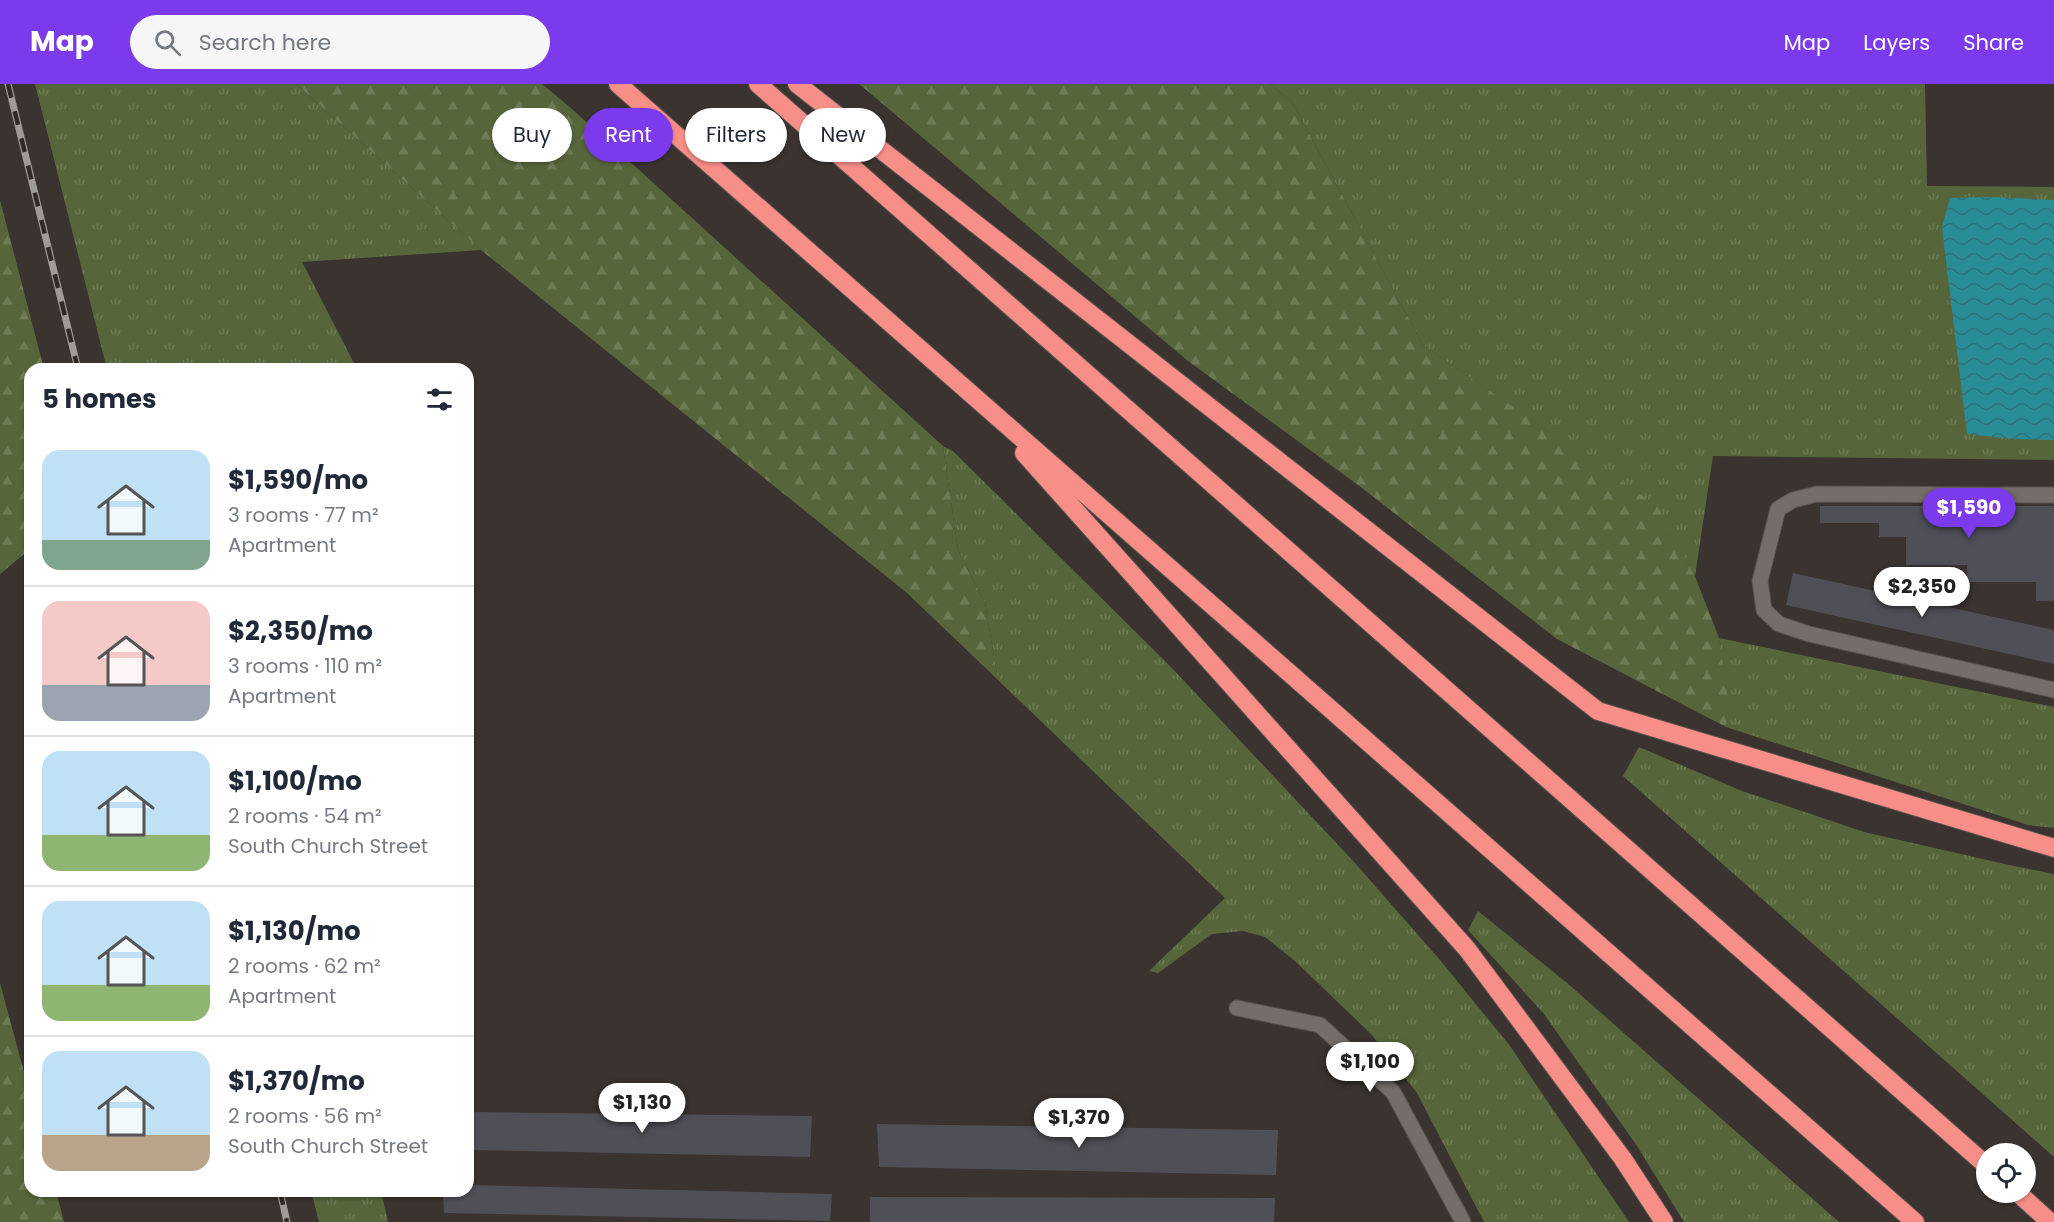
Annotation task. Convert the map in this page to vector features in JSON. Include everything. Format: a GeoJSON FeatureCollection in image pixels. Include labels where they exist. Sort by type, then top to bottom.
{"type":"FeatureCollection","features":[{"type":"Feature","properties":{"kind":"highway"},"geometry":{"type":"LineString","coordinates":[[618,84],[1915,1222]]}},
{"type":"Feature","properties":{"kind":"highway"},"geometry":{"type":"LineString","coordinates":[[758,84],[1976,1157]]}},
{"type":"Feature","properties":{"kind":"highway"},"geometry":{"type":"LineString","coordinates":[[797,84],[1598,711],[2054,848]]}},
{"type":"Feature","properties":{"kind":"highway"},"geometry":{"type":"LineString","coordinates":[[971,394],[1467,949],[1623,1159],[1664,1222]]}},
{"type":"Feature","properties":{"kind":"highway"},"geometry":{"type":"LineString","coordinates":[[2029,1203],[2050,1222]]}},
{"type":"Feature","properties":{"kind":"street"},"geometry":{"type":"LineString","coordinates":[[2054,495],[1817,494],[1793,500],[1778,509],[1760,581],[1764,610],[1779,624],[1820,636],[2054,690]]}},
{"type":"Feature","properties":{"kind":"street"},"geometry":{"type":"LineString","coordinates":[[1237,1008],[1320,1025],[1393,1092],[1463,1222]]}},
{"type":"Feature","properties":{"kind":"green space"},"geometry":{"type":"Polygon","coordinates":[[[35,84],[296,84],[481,250],[302,262],[354,363],[105,363],[35,84]]]}},
{"type":"Feature","properties":{"kind":"green space"},"geometry":{"type":"Polygon","coordinates":[[[296,84],[542,84],[571,108],[492,108],[492,162],[572,162],[572,109],[584,120],[584,162],[630,162],[943,446],[958,550],[985,603],[998,680],[907,593],[481,250],[296,84]]]}},
{"type":"Feature","properties":{"kind":"green space"},"geometry":{"type":"Polygon","coordinates":[[[859,84],[1270,84],[1292,102],[1423,345],[1657,506],[1695,576],[1719,638],[1727,692],[1726,727],[1557,639],[1358,485],[1188,361],[859,84]]]}},
{"type":"Feature","properties":{"kind":"green space"},"geometry":{"type":"Polygon","coordinates":[[[1270,84],[1925,84],[1927,186],[2054,187],[2054,460],[1713,456],[1695,576],[1656,506],[1423,345],[1292,102],[1270,84]]]}},
{"type":"Feature","properties":{"kind":"green space"},"geometry":{"type":"Polygon","coordinates":[[[0,200],[42,363],[24,363],[24,554],[0,574],[0,200]]]}},
{"type":"Feature","properties":{"kind":"green space"},"geometry":{"type":"Polygon","coordinates":[[[943,446],[953,451],[1170,666],[1355,863],[1440,960],[1510,1046],[1629,1222],[1484,1222],[1417,1093],[1371,1034],[1295,961],[1265,937],[1243,931],[1212,934],[1158,973],[1149,971],[1225,898],[998,680],[985,603],[958,550],[943,446]]]}},
{"type":"Feature","properties":{"kind":"green space"},"geometry":{"type":"Polygon","coordinates":[[[1719,638],[2054,707],[2054,828],[2028,825],[1726,727],[1719,638]]]}},
{"type":"Feature","properties":{"kind":"green space"},"geometry":{"type":"Polygon","coordinates":[[[1639,747],[1742,791],[1864,832],[2054,874],[2054,1157],[1623,776],[1639,747]]]}},
{"type":"Feature","properties":{"kind":"green space"},"geometry":{"type":"Polygon","coordinates":[[[1478,911],[1567,983],[1839,1222],[1684,1222],[1637,1146],[1544,1014],[1468,930],[1478,911]]]}},
{"type":"Feature","properties":{"kind":"green space"},"geometry":{"type":"Polygon","coordinates":[[[0,983],[24,1072],[24,1197],[58,1197],[64,1222],[0,1222],[0,983]]]}},
{"type":"Feature","properties":{"kind":"green space"},"geometry":{"type":"Polygon","coordinates":[[[313,1197],[382,1197],[388,1222],[319,1222],[313,1197]]]}},
{"type":"Feature","properties":{"kind":"water"},"geometry":{"type":"Polygon","coordinates":[[[1950,198],[2054,200],[2054,440],[1967,434],[1942,227],[1950,198]]]}},
{"type":"Feature","properties":{"kind":"building"},"geometry":{"type":"Polygon","coordinates":[[[1820,506],[2054,506],[2054,601],[2036,601],[2036,582],[1967,582],[1967,565],[1906,565],[1906,537],[1879,537],[1879,523],[1820,523],[1820,506]]]}},
{"type":"Feature","properties":{"kind":"building"},"geometry":{"type":"Polygon","coordinates":[[[1793,573],[2054,630],[2054,664],[1786,605],[1793,573]]]}},
{"type":"Feature","properties":{"kind":"building"},"geometry":{"type":"Polygon","coordinates":[[[474,1112],[812,1116],[810,1157],[474,1150],[474,1112]]]}},
{"type":"Feature","properties":{"kind":"building"},"geometry":{"type":"Polygon","coordinates":[[[877,1124],[1278,1130],[1276,1175],[879,1167],[877,1124]]]}},
{"type":"Feature","properties":{"kind":"building"},"geometry":{"type":"Polygon","coordinates":[[[474,1185],[832,1194],[830,1221],[444,1213],[443,1197],[474,1197],[474,1185]]]}},
{"type":"Feature","properties":{"kind":"building"},"geometry":{"type":"Polygon","coordinates":[[[870,1197],[1275,1198],[1274,1222],[870,1222],[870,1197]]]}},
{"type":"Feature","properties":{"kind":"railway"},"geometry":{"type":"LineString","coordinates":[[8,84],[77,363]]}},
{"type":"Feature","properties":{"kind":"railway"},"geometry":{"type":"LineString","coordinates":[[281,1197],[287,1222]]}}]}
